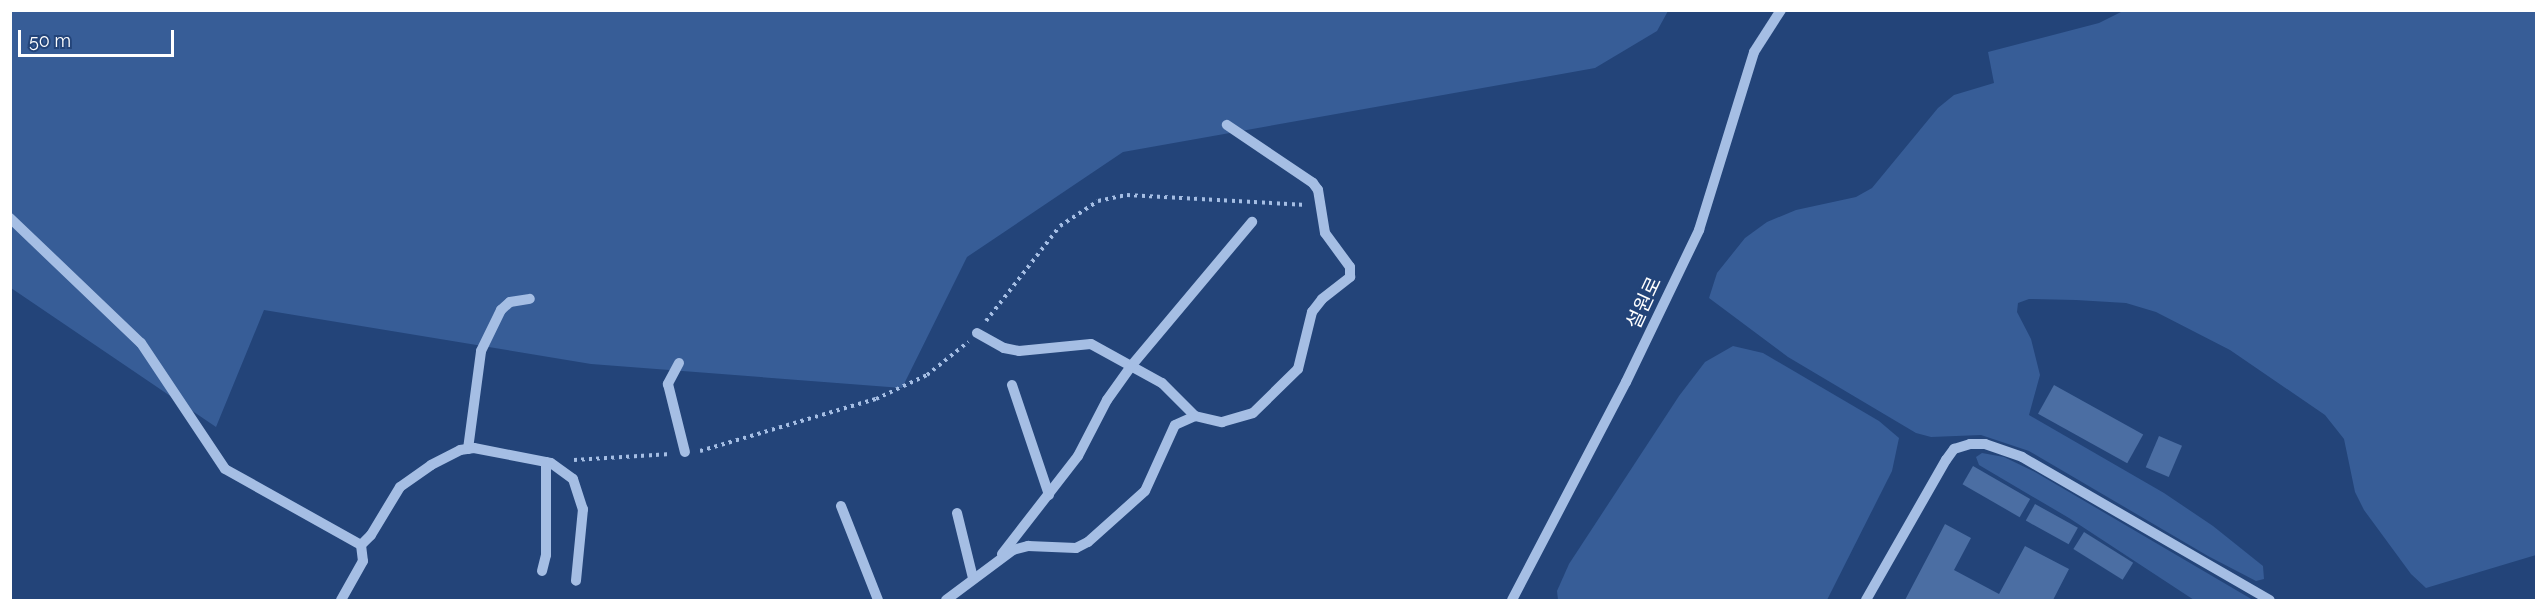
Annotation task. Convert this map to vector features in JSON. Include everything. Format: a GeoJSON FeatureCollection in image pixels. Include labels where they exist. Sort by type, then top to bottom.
{"type":"FeatureCollection","features":[{"type":"Feature","properties":{"kind":"street","name":"설원로"},"geometry":{"type":"LineString","coordinates":[[1512,600],[1626,382],[1699,230],[1754,52],[1781,10]]}},
{"type":"Feature","properties":{"kind":"street"},"geometry":{"type":"LineString","coordinates":[[977,333],[1004,348],[1019,351],[1091,344],[1162,383],[1195,416],[1222,422],[1247,416],[1280,390],[1298,369],[1312,312],[1351,272],[1325,233],[1321,205],[1313,183],[1227,124]]}},
{"type":"Feature","properties":{"kind":"street"},"geometry":{"type":"LineString","coordinates":[[10,218],[141,343],[225,469],[361,545]]}},
{"type":"Feature","properties":{"kind":"street"},"geometry":{"type":"LineString","coordinates":[[996,561],[1078,456],[1107,400],[1132,365],[1252,222]]}},
{"type":"Feature","properties":{"kind":"street"},"geometry":{"type":"LineString","coordinates":[[468,449],[481,351],[501,309],[510,302],[531,299]]}},
{"type":"Feature","properties":{"kind":"street"},"geometry":{"type":"LineString","coordinates":[[679,363],[668,384],[685,452]]}},
{"type":"Feature","properties":{"kind":"street"},"geometry":{"type":"LineString","coordinates":[[1012,385],[1049,495]]}},
{"type":"Feature","properties":{"kind":"street"},"geometry":{"type":"LineString","coordinates":[[946,600],[996,561],[1028,546],[1076,548],[1088,542],[1145,491],[1175,425],[1195,416]]}},
{"type":"Feature","properties":{"kind":"street"},"geometry":{"type":"LineString","coordinates":[[1866,600],[1954,449],[1985,444],[2053,474],[2270,600]]}},
{"type":"Feature","properties":{"kind":"street"},"geometry":{"type":"LineString","coordinates":[[361,545],[371,535],[400,487],[431,465],[468,449],[546,462],[565,471],[580,495],[583,509],[576,581]]}},
{"type":"Feature","properties":{"kind":"street"},"geometry":{"type":"LineString","coordinates":[[542,571],[546,555],[546,462]]}},
{"type":"Feature","properties":{"kind":"street"},"geometry":{"type":"LineString","coordinates":[[841,506],[878,600]]}},
{"type":"Feature","properties":{"kind":"street"},"geometry":{"type":"LineString","coordinates":[[957,513],[973,578]]}},
{"type":"Feature","properties":{"kind":"street"},"geometry":{"type":"LineString","coordinates":[[341,600],[363,561],[361,545]]}},
{"type":"Feature","properties":{"kind":"path"},"geometry":{"type":"LineString","coordinates":[[546,462],[685,452],[876,399],[927,375],[977,333],[1060,226],[1098,201],[1127,195],[1321,205]]}},
{"type":"Feature","properties":{"kind":"shaded area"},"geometry":{"type":"Polygon","coordinates":[[[10,11],[1668,11],[1657,31],[1595,68],[1123,152],[967,257],[902,388],[591,364],[264,310],[216,427],[11,288],[10,11]]]}},
{"type":"Feature","properties":{"kind":"shaded area"},"geometry":{"type":"Polygon","coordinates":[[[2123,11],[2536,11],[2536,555],[2426,588],[2411,574],[2364,510],[2355,492],[2344,439],[2325,415],[2230,350],[2156,312],[2126,303],[2029,299],[2018,303],[2017,312],[2031,339],[2040,375],[2029,415],[2164,493],[2213,526],[2263,566],[2264,579],[2256,581],[2208,556],[2029,451],[1981,435],[1931,437],[1916,433],[1788,357],[1709,298],[1717,273],[1745,238],[1767,222],[1796,210],[1856,197],[1872,188],[1938,108],[1954,95],[1994,83],[1988,52],[2099,23],[2123,11]]]}},
{"type":"Feature","properties":{"kind":"shaded area"},"geometry":{"type":"Polygon","coordinates":[[[1733,346],[1763,353],[1879,421],[1899,438],[1892,471],[1827,600],[1558,600],[1557,591],[1569,564],[1679,396],[1705,362],[1733,346]]]}},
{"type":"Feature","properties":{"kind":"shaded area"},"geometry":{"type":"Polygon","coordinates":[[[1982,453],[2004,457],[2035,472],[2253,600],[2194,600],[2069,518],[1979,465],[1976,457],[1982,453]]]}},
{"type":"Feature","properties":{"kind":"building"},"geometry":{"type":"Polygon","coordinates":[[[2054,385],[2143,434],[2127,463],[2038,414],[2054,385]]]}},
{"type":"Feature","properties":{"kind":"building"},"geometry":{"type":"Polygon","coordinates":[[[2159,436],[2182,446],[2169,477],[2146,467],[2159,436]]]}},
{"type":"Feature","properties":{"kind":"building"},"geometry":{"type":"Polygon","coordinates":[[[1973,466],[2030,499],[2020,517],[1962,484],[1973,466]]]}},
{"type":"Feature","properties":{"kind":"building"},"geometry":{"type":"Polygon","coordinates":[[[2035,504],[2078,528],[2069,544],[2026,521],[2035,504]]]}},
{"type":"Feature","properties":{"kind":"building"},"geometry":{"type":"Polygon","coordinates":[[[1945,524],[1971,538],[1954,570],[1999,594],[2025,546],[2069,569],[2053,600],[1905,600],[1945,524]]]}},
{"type":"Feature","properties":{"kind":"building"},"geometry":{"type":"Polygon","coordinates":[[[2084,532],[2133,563],[2123,580],[2073,549],[2084,532]]]}}]}
